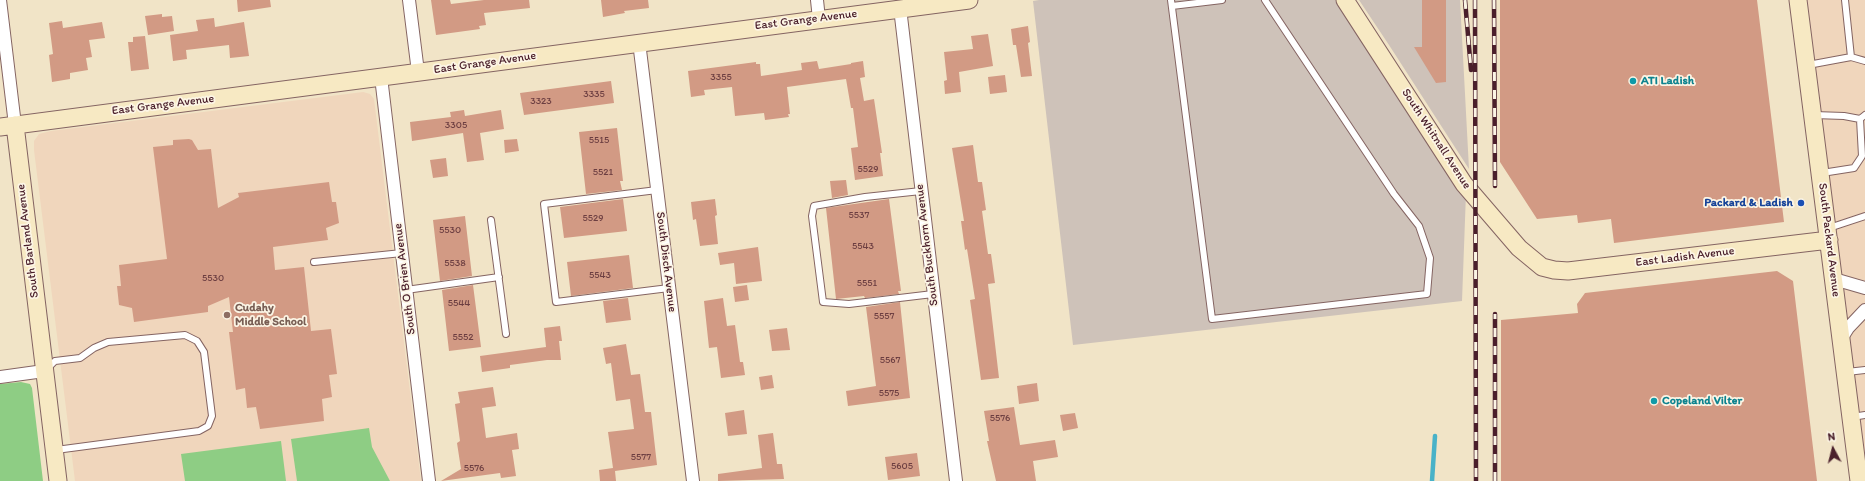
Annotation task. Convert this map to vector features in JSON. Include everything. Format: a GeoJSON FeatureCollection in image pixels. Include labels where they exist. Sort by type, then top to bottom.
{"type":"FeatureCollection","features":[{"type":"Feature","properties":{"kind":"street","name":"South Barland Avenue"},"geometry":{"type":"LineString","coordinates":[[0,0],[7,126],[44,371],[58,481]]}},
{"type":"Feature","properties":{"kind":"street"},"geometry":{"type":"LineString","coordinates":[[409,0],[418,72]]}},
{"type":"Feature","properties":{"kind":"street"},"geometry":{"type":"LineString","coordinates":[[817,0],[820,18]]}},
{"type":"Feature","properties":{"kind":"street","name":"East Grange Avenue"},"geometry":{"type":"LineString","coordinates":[[7,126],[820,18],[969,0]]}},
{"type":"Feature","properties":{"kind":"street","name":"South Whitnall Avenue"},"geometry":{"type":"LineString","coordinates":[[1345,0],[1464,184],[1519,248],[1542,267]]}},
{"type":"Feature","properties":{"kind":"street","name":"South Packard Avenue"},"geometry":{"type":"LineString","coordinates":[[1798,0],[1845,373],[1858,416],[1859,481]]}},
{"type":"Feature","properties":{"kind":"street","name":"South Buckhorn Avenue"},"geometry":{"type":"LineString","coordinates":[[900,8],[956,481]]}},
{"type":"Feature","properties":{"kind":"street","name":"South Disch Avenue"},"geometry":{"type":"LineString","coordinates":[[639,42],[693,481]]}},
{"type":"Feature","properties":{"kind":"street","name":"South O Brien Avenue"},"geometry":{"type":"LineString","coordinates":[[381,77],[429,481]]}},
{"type":"Feature","properties":{"kind":"street","name":"East Ladish Avenue"},"geometry":{"type":"LineString","coordinates":[[1542,267],[1568,271],[1828,234]]}},
{"type":"Feature","properties":{"kind":"street"},"geometry":{"type":"LineString","coordinates":[[1834,278],[1865,288]]}},
{"type":"Feature","properties":{"kind":"street"},"geometry":{"type":"LineString","coordinates":[[1841,339],[1848,328],[1865,310]]}},
{"type":"Feature","properties":{"kind":"street"},"geometry":{"type":"LineString","coordinates":[[0,377],[44,371]]}},
{"type":"Feature","properties":{"kind":"lane"},"geometry":{"type":"LineString","coordinates":[[1222,0],[1171,3],[1212,319],[1427,294],[1430,258],[1419,226],[1394,194],[1265,0]]}},
{"type":"Feature","properties":{"kind":"lane"},"geometry":{"type":"LineString","coordinates":[[1844,0],[1851,57]]}},
{"type":"Feature","properties":{"kind":"lane"},"geometry":{"type":"LineString","coordinates":[[1806,65],[1851,57],[1865,61]]}},
{"type":"Feature","properties":{"kind":"lane"},"geometry":{"type":"LineString","coordinates":[[1813,115],[1862,117],[1862,156],[1854,168],[1820,173]]}},
{"type":"Feature","properties":{"kind":"lane"},"geometry":{"type":"LineString","coordinates":[[657,190],[544,204],[556,302],[669,288]]}},
{"type":"Feature","properties":{"kind":"lane"},"geometry":{"type":"LineString","coordinates":[[921,191],[865,197],[814,206],[812,216],[823,302],[849,304],[933,294]]}},
{"type":"Feature","properties":{"kind":"lane"},"geometry":{"type":"LineString","coordinates":[[1828,234],[1865,216]]}},
{"type":"Feature","properties":{"kind":"lane"},"geometry":{"type":"LineString","coordinates":[[491,220],[506,334]]}},
{"type":"Feature","properties":{"kind":"lane"},"geometry":{"type":"LineString","coordinates":[[314,262],[402,253]]}},
{"type":"Feature","properties":{"kind":"lane"},"geometry":{"type":"LineString","coordinates":[[406,290],[499,278]]}},
{"type":"Feature","properties":{"kind":"lane"},"geometry":{"type":"LineString","coordinates":[[44,371],[55,361],[80,358],[94,348],[108,342],[185,335],[197,341],[204,352],[212,416],[208,426],[199,430],[54,450]]}},
{"type":"Feature","properties":{"kind":"lane"},"geometry":{"type":"LineString","coordinates":[[1845,373],[1865,370]]}},
{"type":"Feature","properties":{"kind":"shaded area"},"geometry":{"type":"Polygon","coordinates":[[[1338,0],[1466,193],[1462,301],[1073,345],[1033,1],[1338,0]]]}},
{"type":"Feature","properties":{"kind":"shaded area"},"geometry":{"type":"Polygon","coordinates":[[[1359,0],[1460,0],[1469,169],[1389,45],[1359,0]]]}},
{"type":"Feature","properties":{"kind":"shaded area"},"geometry":{"type":"Polygon","coordinates":[[[1798,0],[1865,0],[1865,481],[1798,0]]]}},
{"type":"Feature","properties":{"kind":"shaded area","name":"Cudahy Middle School"},"geometry":{"type":"Polygon","coordinates":[[[363,92],[370,94],[374,99],[421,481],[75,481],[34,150],[34,141],[39,134],[51,131],[363,92]]]}},
{"type":"Feature","properties":{"kind":"green space"},"geometry":{"type":"Polygon","coordinates":[[[21,382],[30,384],[32,388],[43,481],[0,481],[0,384],[21,382]]]}},
{"type":"Feature","properties":{"kind":"green space"},"geometry":{"type":"Polygon","coordinates":[[[369,428],[372,447],[390,481],[297,481],[291,439],[369,428]]]}},
{"type":"Feature","properties":{"kind":"green space"},"geometry":{"type":"Polygon","coordinates":[[[281,441],[286,481],[185,481],[181,454],[281,441]]]}},
{"type":"Feature","properties":{"kind":"building"},"geometry":{"type":"Polygon","coordinates":[[[237,0],[270,0],[271,7],[238,12],[237,0]]]}},
{"type":"Feature","properties":{"kind":"building"},"geometry":{"type":"Polygon","coordinates":[[[431,0],[450,0],[451,4],[484,0],[529,0],[530,8],[484,13],[486,25],[479,26],[480,29],[436,35],[431,0]]]}},
{"type":"Feature","properties":{"kind":"building"},"geometry":{"type":"Polygon","coordinates":[[[601,0],[648,0],[649,8],[624,11],[625,13],[603,17],[601,0]]]}},
{"type":"Feature","properties":{"kind":"building"},"geometry":{"type":"Polygon","coordinates":[[[1422,0],[1446,0],[1446,82],[1436,83],[1414,47],[1422,47],[1422,0]]]}},
{"type":"Feature","properties":{"kind":"building","name":"ATI Ladish"},"geometry":{"type":"Polygon","coordinates":[[[1500,0],[1757,0],[1784,222],[1614,243],[1611,219],[1578,223],[1577,215],[1537,219],[1500,162],[1500,0]]]}},
{"type":"Feature","properties":{"kind":"building"},"geometry":{"type":"Polygon","coordinates":[[[162,14],[162,17],[172,16],[174,31],[148,35],[145,16],[162,14]]]}},
{"type":"Feature","properties":{"kind":"building"},"geometry":{"type":"Polygon","coordinates":[[[214,18],[215,27],[244,22],[249,56],[230,58],[229,45],[186,50],[187,59],[173,61],[170,35],[198,31],[196,20],[214,18]]]}},
{"type":"Feature","properties":{"kind":"building"},"geometry":{"type":"Polygon","coordinates":[[[62,21],[63,28],[102,22],[105,38],[89,40],[92,57],[86,58],[88,70],[70,73],[70,79],[52,82],[49,55],[53,54],[49,23],[62,21]]]}},
{"type":"Feature","properties":{"kind":"building"},"geometry":{"type":"Polygon","coordinates":[[[1028,26],[1030,42],[1028,43],[1032,76],[1021,77],[1016,45],[1013,45],[1011,29],[1028,26]]]}},
{"type":"Feature","properties":{"kind":"building"},"geometry":{"type":"Polygon","coordinates":[[[988,34],[993,66],[959,72],[961,92],[945,94],[944,81],[947,80],[944,52],[973,49],[971,36],[988,34]]]}},
{"type":"Feature","properties":{"kind":"building"},"geometry":{"type":"Polygon","coordinates":[[[145,36],[149,69],[131,71],[128,42],[133,42],[133,37],[145,36]]]}},
{"type":"Feature","properties":{"kind":"building"},"geometry":{"type":"Polygon","coordinates":[[[817,61],[819,69],[863,61],[865,77],[860,78],[864,101],[874,99],[882,153],[880,153],[883,176],[855,180],[851,148],[858,147],[853,108],[851,108],[846,79],[787,87],[789,117],[765,120],[764,113],[735,116],[732,87],[704,90],[705,95],[691,97],[688,71],[756,62],[756,64],[760,64],[761,76],[802,70],[801,63],[817,61]]]}},
{"type":"Feature","properties":{"kind":"building"},"geometry":{"type":"Polygon","coordinates":[[[1005,75],[1007,92],[990,94],[988,77],[1005,75]]]}},
{"type":"Feature","properties":{"kind":"building"},"geometry":{"type":"Polygon","coordinates":[[[611,81],[614,103],[524,115],[520,93],[611,81]]]}},
{"type":"Feature","properties":{"kind":"building"},"geometry":{"type":"Polygon","coordinates":[[[464,110],[465,116],[501,110],[504,129],[480,133],[484,160],[467,162],[463,133],[412,141],[410,122],[451,117],[450,112],[464,110]]]}},
{"type":"Feature","properties":{"kind":"building"},"geometry":{"type":"Polygon","coordinates":[[[617,128],[623,181],[620,181],[622,190],[586,194],[579,132],[617,128]]]}},
{"type":"Feature","properties":{"kind":"building"},"geometry":{"type":"Polygon","coordinates":[[[517,139],[519,151],[505,153],[504,140],[517,139]]]}},
{"type":"Feature","properties":{"kind":"building"},"geometry":{"type":"Polygon","coordinates":[[[173,140],[192,140],[198,150],[211,149],[218,208],[239,197],[238,193],[329,182],[332,202],[336,202],[339,223],[326,228],[328,240],[273,247],[275,270],[304,267],[311,331],[331,329],[337,374],[329,375],[332,397],[322,399],[324,421],[260,429],[256,407],[247,408],[245,388],[236,390],[229,332],[233,332],[229,297],[208,306],[208,312],[134,322],[132,308],[119,305],[117,286],[121,286],[119,265],[167,259],[153,147],[173,145],[173,140]]]}},
{"type":"Feature","properties":{"kind":"building"},"geometry":{"type":"Polygon","coordinates":[[[973,145],[978,182],[982,182],[986,210],[982,211],[988,254],[991,254],[995,283],[988,284],[999,378],[981,380],[970,300],[975,299],[967,249],[965,250],[961,221],[964,221],[952,148],[973,145]]]}},
{"type":"Feature","properties":{"kind":"building"},"geometry":{"type":"Polygon","coordinates":[[[446,158],[448,176],[433,178],[430,160],[446,158]]]}},
{"type":"Feature","properties":{"kind":"building"},"geometry":{"type":"Polygon","coordinates":[[[846,180],[848,195],[832,198],[830,181],[846,180]]]}},
{"type":"Feature","properties":{"kind":"building"},"geometry":{"type":"Polygon","coordinates":[[[623,199],[627,231],[564,238],[560,207],[623,199]]]}},
{"type":"Feature","properties":{"kind":"building"},"geometry":{"type":"Polygon","coordinates":[[[715,199],[718,244],[700,246],[696,219],[693,220],[691,202],[715,199]]]}},
{"type":"Feature","properties":{"kind":"building"},"geometry":{"type":"Polygon","coordinates":[[[889,199],[901,291],[898,291],[899,294],[865,298],[864,296],[836,299],[826,208],[889,199]]]}},
{"type":"Feature","properties":{"kind":"building"},"geometry":{"type":"Polygon","coordinates":[[[465,216],[472,276],[440,281],[433,220],[465,216]]]}},
{"type":"Feature","properties":{"kind":"building"},"geometry":{"type":"Polygon","coordinates":[[[758,247],[762,281],[736,284],[734,263],[720,265],[718,253],[758,247]]]}},
{"type":"Feature","properties":{"kind":"building"},"geometry":{"type":"Polygon","coordinates":[[[629,255],[633,288],[571,296],[567,262],[629,255]]]}},
{"type":"Feature","properties":{"kind":"building","name":"Copeland Vilter"},"geometry":{"type":"Polygon","coordinates":[[[1777,271],[1793,281],[1817,481],[1501,481],[1501,320],[1578,313],[1577,304],[1585,293],[1777,271]]]}},
{"type":"Feature","properties":{"kind":"building"},"geometry":{"type":"Polygon","coordinates":[[[473,285],[481,347],[449,351],[442,290],[473,285]]]}},
{"type":"Feature","properties":{"kind":"building"},"geometry":{"type":"Polygon","coordinates":[[[747,285],[749,300],[735,302],[733,287],[747,285]]]}},
{"type":"Feature","properties":{"kind":"building"},"geometry":{"type":"Polygon","coordinates":[[[628,298],[631,320],[606,323],[603,301],[628,298]]]}},
{"type":"Feature","properties":{"kind":"building"},"geometry":{"type":"Polygon","coordinates":[[[723,298],[727,326],[735,325],[740,362],[743,362],[745,375],[721,378],[717,347],[709,348],[704,301],[723,298]]]}},
{"type":"Feature","properties":{"kind":"building"},"geometry":{"type":"Polygon","coordinates":[[[900,302],[910,398],[848,406],[846,391],[876,386],[866,307],[900,302]]]}},
{"type":"Feature","properties":{"kind":"building"},"geometry":{"type":"Polygon","coordinates":[[[560,326],[562,341],[559,341],[561,360],[547,360],[510,365],[510,368],[482,372],[480,356],[546,347],[544,328],[560,326]]]}},
{"type":"Feature","properties":{"kind":"building"},"geometry":{"type":"Polygon","coordinates":[[[787,328],[790,350],[772,351],[769,330],[787,328]]]}},
{"type":"Feature","properties":{"kind":"building"},"geometry":{"type":"Polygon","coordinates":[[[626,344],[631,375],[640,374],[645,412],[651,412],[657,465],[615,471],[616,481],[600,481],[599,470],[613,468],[608,432],[634,429],[630,399],[616,401],[611,363],[606,364],[603,348],[626,344]]]}},
{"type":"Feature","properties":{"kind":"building"},"geometry":{"type":"Polygon","coordinates":[[[772,375],[774,388],[761,390],[759,377],[772,375]]]}},
{"type":"Feature","properties":{"kind":"building"},"geometry":{"type":"Polygon","coordinates":[[[1037,383],[1039,401],[1019,404],[1017,386],[1037,383]]]}},
{"type":"Feature","properties":{"kind":"building"},"geometry":{"type":"Polygon","coordinates":[[[493,387],[496,406],[482,408],[486,438],[517,433],[519,449],[512,450],[516,476],[501,478],[500,473],[441,481],[461,469],[457,443],[460,441],[455,404],[460,403],[458,392],[493,387]]]}},
{"type":"Feature","properties":{"kind":"building"},"geometry":{"type":"Polygon","coordinates":[[[1014,407],[1020,445],[1055,440],[1058,457],[1033,461],[1036,481],[996,481],[987,441],[989,441],[984,411],[1014,407]]]}},
{"type":"Feature","properties":{"kind":"building"},"geometry":{"type":"Polygon","coordinates":[[[744,410],[747,434],[728,436],[725,413],[744,410]]]}},
{"type":"Feature","properties":{"kind":"building"},"geometry":{"type":"Polygon","coordinates":[[[1075,413],[1078,428],[1063,431],[1060,415],[1075,413]]]}},
{"type":"Feature","properties":{"kind":"building"},"geometry":{"type":"Polygon","coordinates":[[[773,433],[777,464],[782,464],[784,479],[718,481],[718,474],[762,468],[758,435],[773,433]]]}},
{"type":"Feature","properties":{"kind":"building"},"geometry":{"type":"Polygon","coordinates":[[[917,453],[920,476],[888,480],[885,457],[917,453]]]}},
{"type":"Feature","properties":{"kind":"waterway"},"geometry":{"type":"LineString","coordinates":[[1432,481],[1435,436]]}},
{"type":"Feature","properties":{"kind":"railway"},"geometry":{"type":"LineString","coordinates":[[1465,0],[1471,70]]}},
{"type":"Feature","properties":{"kind":"railway"},"geometry":{"type":"LineString","coordinates":[[1475,0],[1476,481]]}},
{"type":"Feature","properties":{"kind":"railway"},"geometry":{"type":"LineString","coordinates":[[1494,0],[1495,186]]}},
{"type":"Feature","properties":{"kind":"railway"},"geometry":{"type":"LineString","coordinates":[[1495,314],[1495,481]]}},
{"type":"Feature","properties":{"kind":"place","name":"ATI Ladish"},"geometry":{"type":"Point","coordinates":[1633,81]}},
{"type":"Feature","properties":{"kind":"place","name":"Packard & Ladish"},"geometry":{"type":"Point","coordinates":[1801,203]}},
{"type":"Feature","properties":{"kind":"place","name":"Cudahy Middle School"},"geometry":{"type":"Point","coordinates":[227,315]}},
{"type":"Feature","properties":{"kind":"place","name":"Copeland Vilter"},"geometry":{"type":"Point","coordinates":[1654,401]}}]}
